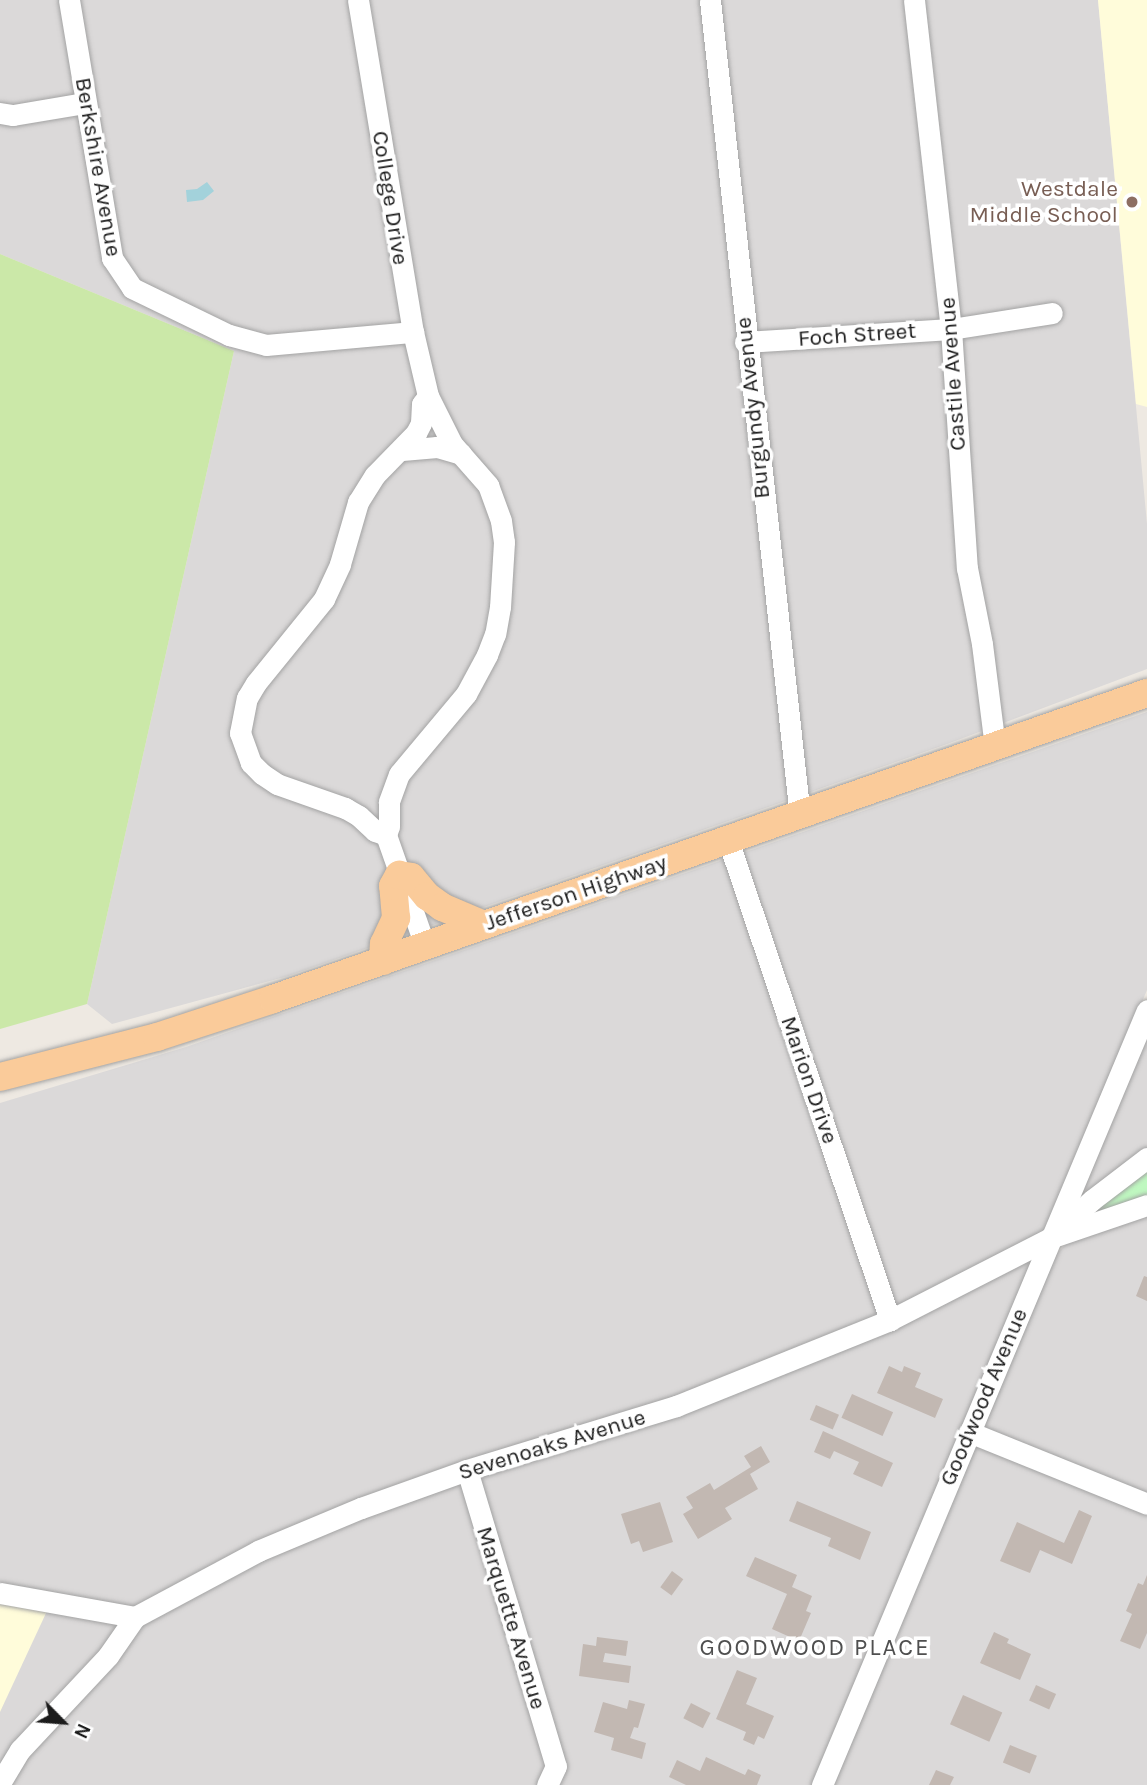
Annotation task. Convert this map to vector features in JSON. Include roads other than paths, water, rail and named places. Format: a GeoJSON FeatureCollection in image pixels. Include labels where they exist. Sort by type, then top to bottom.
{"type":"FeatureCollection","features":[{"type":"Feature","properties":{"kind":"main road","name":"Jefferson Highway"},"geometry":{"type":"LineString","coordinates":[[0,1077],[156,1037],[383,961],[1147,693]]}},
{"type":"Feature","properties":{"kind":"main road"},"geometry":{"type":"LineString","coordinates":[[383,961],[384,944],[396,918],[393,886],[399,875],[411,877],[427,896],[442,907],[484,925]]}},
{"type":"Feature","properties":{"kind":"street","name":"Berkshire Avenue"},"geometry":{"type":"LineString","coordinates":[[69,0],[112,258],[132,288],[229,335],[266,345],[412,332]]}},
{"type":"Feature","properties":{"kind":"street","name":"College Drive"},"geometry":{"type":"LineString","coordinates":[[358,0],[412,332],[428,396],[445,432],[488,485],[501,521],[503,581],[495,634],[466,694],[399,774],[389,802],[389,826],[386,835],[425,946]]}},
{"type":"Feature","properties":{"kind":"street","name":"Burgundy Avenue"},"geometry":{"type":"LineString","coordinates":[[710,0],[745,342],[800,816]]}},
{"type":"Feature","properties":{"kind":"street","name":"Castile Avenue"},"geometry":{"type":"LineString","coordinates":[[914,0],[951,329],[967,568],[982,643],[995,747]]}},
{"type":"Feature","properties":{"kind":"street"},"geometry":{"type":"LineString","coordinates":[[0,113],[13,115],[85,103]]}},
{"type":"Feature","properties":{"kind":"street","name":"Foch Street"},"geometry":{"type":"LineString","coordinates":[[745,342],[951,329],[1052,313]]}},
{"type":"Feature","properties":{"kind":"street"},"geometry":{"type":"LineString","coordinates":[[386,835],[375,831],[359,816],[345,808],[277,784],[262,774],[251,764],[240,733],[247,698],[256,683],[311,619],[328,591],[367,486],[416,433],[421,423],[422,404],[428,396]]}},
{"type":"Feature","properties":{"kind":"street"},"geometry":{"type":"LineString","coordinates":[[402,450],[437,447],[461,454]]}},
{"type":"Feature","properties":{"kind":"street","name":"Marion Drive"},"geometry":{"type":"LineString","coordinates":[[728,840],[890,1320]]}},
{"type":"Feature","properties":{"kind":"street","name":"Goodwood Avenue"},"geometry":{"type":"LineString","coordinates":[[822,1785],[1147,1010]]}},
{"type":"Feature","properties":{"kind":"street","name":"Sevenoaks Avenue"},"geometry":{"type":"LineString","coordinates":[[0,1783],[20,1750],[108,1656],[135,1617],[258,1551],[361,1508],[467,1470],[676,1406],[890,1320],[1050,1238],[1092,1200],[1147,1158]]}},
{"type":"Feature","properties":{"kind":"street"},"geometry":{"type":"LineString","coordinates":[[1050,1238],[1147,1205]]}},
{"type":"Feature","properties":{"kind":"street"},"geometry":{"type":"LineString","coordinates":[[969,1432],[1147,1504]]}},
{"type":"Feature","properties":{"kind":"street","name":"Marquette Avenue"},"geometry":{"type":"LineString","coordinates":[[467,1470],[552,1775]]}},
{"type":"Feature","properties":{"kind":"street"},"geometry":{"type":"LineString","coordinates":[[0,1592],[135,1617]]}},
{"type":"Feature","properties":{"kind":"water"},"geometry":{"type":"Polygon","coordinates":[[[207,182],[214,191],[203,200],[187,202],[186,190],[197,189],[207,182]]]}},
{"type":"Feature","properties":{"kind":"place","name":"Westdale Middle School"},"geometry":{"type":"Point","coordinates":[1132,202]}},
{"type":"Feature","properties":{"kind":"district","name":"GOODWOOD PLACE"},"geometry":{"type":"Point","coordinates":[815,1648]}}]}
